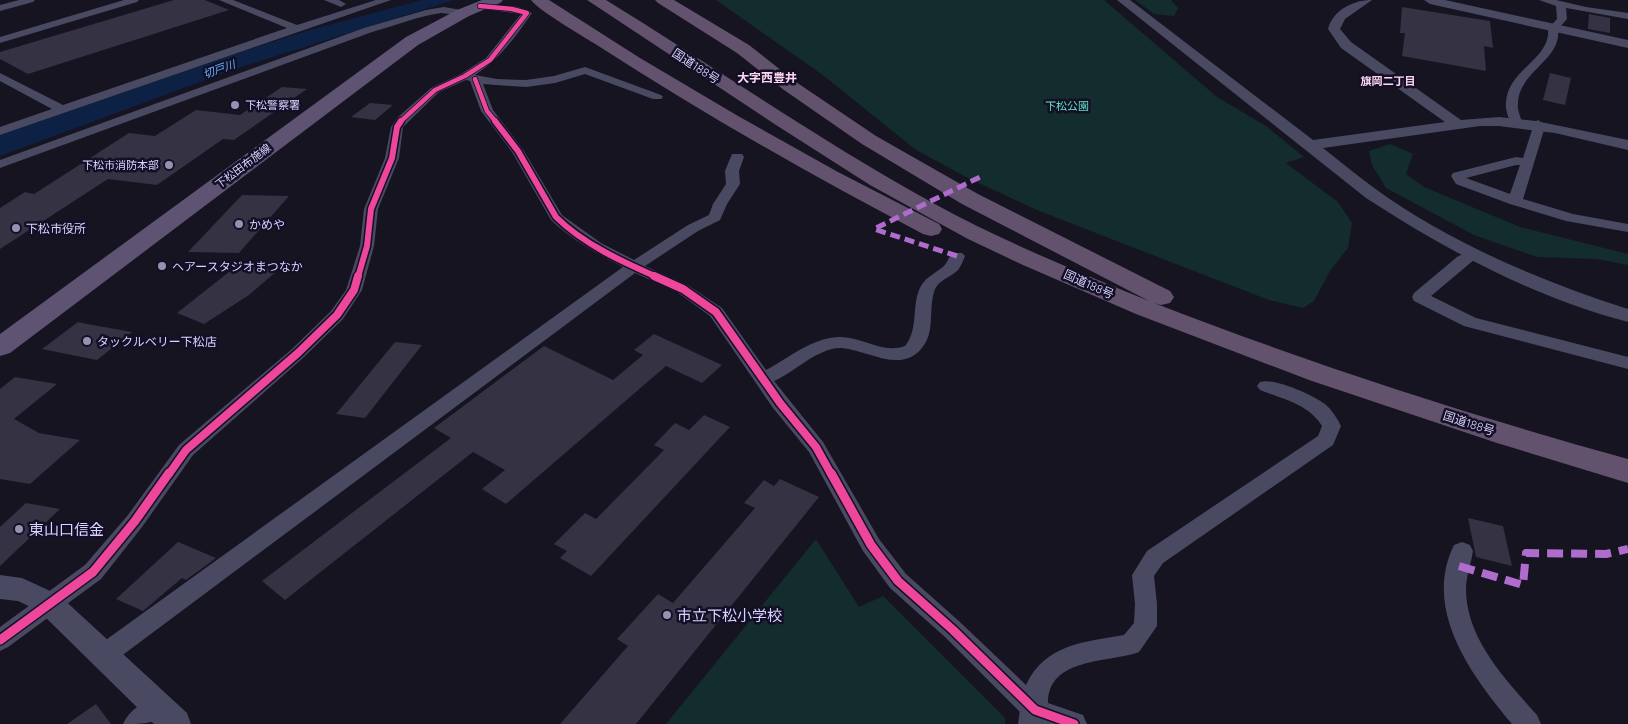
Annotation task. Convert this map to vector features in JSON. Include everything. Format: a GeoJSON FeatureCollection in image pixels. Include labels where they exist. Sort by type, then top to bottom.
{"type":"FeatureCollection","features":[{"type":"Feature","properties":{"kind":"highway"},"geometry":{"type":"LineString","coordinates":[[539,0],[606,44],[764,138],[872,200],[955,242],[1083,296],[1233,344]]}},
{"type":"Feature","properties":{"kind":"highway","name":"国道188号"},"geometry":{"type":"LineString","coordinates":[[595,0],[760,107],[865,172],[975,233],[1096,288],[1233,344],[1336,380],[1545,447],[1628,471]]}},
{"type":"Feature","properties":{"kind":"highway"},"geometry":{"type":"LineString","coordinates":[[663,0],[743,49],[790,86],[877,145],[970,199],[1148,291],[1252,338],[1322,366],[1545,447]]}},
{"type":"Feature","properties":{"kind":"main road","name":"下松田布施線"},"geometry":{"type":"LineString","coordinates":[[0,347],[390,56],[437,26],[479,6]]}},
{"type":"Feature","properties":{"kind":"street"},"geometry":{"type":"LineString","coordinates":[[0,8],[30,0]]}},
{"type":"Feature","properties":{"kind":"street"},"geometry":{"type":"LineString","coordinates":[[0,40],[134,0]]}},
{"type":"Feature","properties":{"kind":"street"},"geometry":{"type":"LineString","coordinates":[[224,0],[292,26],[386,0]]}},
{"type":"Feature","properties":{"kind":"street"},"geometry":{"type":"LineString","coordinates":[[329,0],[341,4]]}},
{"type":"Feature","properties":{"kind":"street"},"geometry":{"type":"LineString","coordinates":[[0,131],[63,110],[292,26],[354,0]]}},
{"type":"Feature","properties":{"kind":"street"},"geometry":{"type":"LineString","coordinates":[[1123,0],[1372,194],[1406,217],[1473,254],[1532,281],[1628,316]]}},
{"type":"Feature","properties":{"kind":"street"},"geometry":{"type":"LineString","coordinates":[[1366,0],[1336,22],[1334,29],[1338,37],[1375,66],[1458,125]]}},
{"type":"Feature","properties":{"kind":"street"},"geometry":{"type":"LineString","coordinates":[[1430,0],[1553,29],[1628,44]]}},
{"type":"Feature","properties":{"kind":"street"},"geometry":{"type":"LineString","coordinates":[[1544,0],[1605,14],[1628,16]]}},
{"type":"Feature","properties":{"kind":"street"},"geometry":{"type":"LineString","coordinates":[[1553,29],[1562,19],[1561,4]]}},
{"type":"Feature","properties":{"kind":"street"},"geometry":{"type":"LineString","coordinates":[[0,164],[368,30],[430,12],[479,6],[492,9],[517,9],[526,13],[510,37],[490,60],[470,78],[435,90],[402,120],[397,127],[392,158],[371,209],[366,246],[354,290],[338,315],[298,353],[186,450],[135,521],[93,572],[0,640]]}},
{"type":"Feature","properties":{"kind":"street"},"geometry":{"type":"LineString","coordinates":[[1516,122],[1512,113],[1512,91],[1525,71],[1552,46],[1556,34],[1553,29]]}},
{"type":"Feature","properties":{"kind":"street"},"geometry":{"type":"LineString","coordinates":[[470,78],[532,85],[562,79],[585,70],[657,97]]}},
{"type":"Feature","properties":{"kind":"street"},"geometry":{"type":"LineString","coordinates":[[0,76],[63,110]]}},
{"type":"Feature","properties":{"kind":"street"},"geometry":{"type":"LineString","coordinates":[[470,78],[487,111],[518,151],[556,217],[563,224],[588,240],[634,267],[683,289],[716,312],[763,379],[816,447],[871,545],[898,581],[953,630],[1034,717],[1074,724]]}},
{"type":"Feature","properties":{"kind":"street"},"geometry":{"type":"LineString","coordinates":[[1311,146],[1480,122],[1538,124],[1628,145]]}},
{"type":"Feature","properties":{"kind":"street"},"geometry":{"type":"LineString","coordinates":[[1515,201],[1538,130],[1538,124]]}},
{"type":"Feature","properties":{"kind":"street"},"geometry":{"type":"LineString","coordinates":[[104,655],[634,267],[692,228],[715,217],[720,204],[733,184],[732,171],[737,156]]}},
{"type":"Feature","properties":{"kind":"street"},"geometry":{"type":"LineString","coordinates":[[1527,162],[1516,161],[1458,176],[1461,181],[1515,201],[1571,218],[1628,228]]}},
{"type":"Feature","properties":{"kind":"street"},"geometry":{"type":"LineString","coordinates":[[1473,254],[1462,260],[1420,297],[1470,322],[1628,362]]}},
{"type":"Feature","properties":{"kind":"street"},"geometry":{"type":"LineString","coordinates":[[763,379],[776,375],[817,349],[834,343],[854,344],[882,354],[897,355],[913,349],[920,339],[927,289],[936,277],[951,267],[957,256]]}},
{"type":"Feature","properties":{"kind":"street"},"geometry":{"type":"LineString","coordinates":[[1034,717],[1036,691],[1048,669],[1067,657],[1131,644],[1145,626],[1146,604],[1143,575],[1155,557],[1326,440],[1332,426],[1326,414],[1314,404],[1266,386]]}},
{"type":"Feature","properties":{"kind":"street"},"geometry":{"type":"LineString","coordinates":[[1462,551],[1454,592],[1463,634],[1489,678],[1528,724]]}},
{"type":"Feature","properties":{"kind":"street"},"geometry":{"type":"LineString","coordinates":[[0,587],[22,590],[49,603],[104,655],[157,719]]}},
{"type":"Feature","properties":{"kind":"green space","name":"下松公園"},"geometry":{"type":"Polygon","coordinates":[[[716,0],[1104,0],[1217,97],[1266,126],[1304,157],[1286,163],[1338,202],[1352,223],[1348,248],[1330,271],[1314,301],[1303,308],[1269,300],[1037,210],[966,177],[916,150],[824,76],[716,0]]]}},
{"type":"Feature","properties":{"kind":"green space"},"geometry":{"type":"Polygon","coordinates":[[[1135,0],[1171,0],[1178,8],[1174,16],[1154,14],[1135,0]]]}},
{"type":"Feature","properties":{"kind":"green space"},"geometry":{"type":"Polygon","coordinates":[[[1390,144],[1413,154],[1406,174],[1424,187],[1520,227],[1628,254],[1628,265],[1597,259],[1537,257],[1474,235],[1386,188],[1372,165],[1369,151],[1390,144]]]}},
{"type":"Feature","properties":{"kind":"green space"},"geometry":{"type":"Polygon","coordinates":[[[816,539],[859,607],[883,596],[1005,718],[1005,724],[666,724],[816,539]]]}},
{"type":"Feature","properties":{"kind":"water","name":"切戸川"},"geometry":{"type":"Polygon","coordinates":[[[422,0],[454,0],[238,68],[0,156],[0,135],[228,56],[310,30],[422,0]]]}},
{"type":"Feature","properties":{"kind":"building"},"geometry":{"type":"Polygon","coordinates":[[[174,0],[205,0],[229,10],[28,74],[0,59],[0,52],[174,0]]]}},
{"type":"Feature","properties":{"kind":"building"},"geometry":{"type":"Polygon","coordinates":[[[1402,7],[1490,21],[1493,48],[1484,46],[1486,71],[1402,56],[1405,33],[1400,33],[1402,7]]]}},
{"type":"Feature","properties":{"kind":"building"},"geometry":{"type":"Polygon","coordinates":[[[1589,14],[1610,18],[1610,33],[1588,29],[1589,14]]]}},
{"type":"Feature","properties":{"kind":"building"},"geometry":{"type":"Polygon","coordinates":[[[1550,73],[1571,78],[1565,105],[1543,100],[1550,73]]]}},
{"type":"Feature","properties":{"kind":"building"},"geometry":{"type":"Polygon","coordinates":[[[282,87],[307,89],[234,140],[223,139],[157,185],[108,179],[0,249],[0,208],[25,192],[34,194],[129,133],[155,136],[196,110],[240,115],[282,87]]]}},
{"type":"Feature","properties":{"kind":"building"},"geometry":{"type":"Polygon","coordinates":[[[370,103],[393,105],[375,120],[351,117],[370,103]]]}},
{"type":"Feature","properties":{"kind":"building"},"geometry":{"type":"Polygon","coordinates":[[[242,195],[289,196],[239,253],[188,252],[242,195]]]}},
{"type":"Feature","properties":{"kind":"building"},"geometry":{"type":"Polygon","coordinates":[[[239,264],[278,270],[249,295],[204,324],[177,313],[239,264]]]}},
{"type":"Feature","properties":{"kind":"building","name":"タックルベリー下松店"},"geometry":{"type":"Polygon","coordinates":[[[78,322],[132,332],[97,360],[42,349],[78,322]]]}},
{"type":"Feature","properties":{"kind":"building"},"geometry":{"type":"Polygon","coordinates":[[[654,334],[722,365],[702,383],[666,366],[506,504],[482,489],[505,470],[473,452],[285,600],[262,581],[451,438],[434,428],[544,346],[613,380],[643,355],[634,350],[654,334]]]}},
{"type":"Feature","properties":{"kind":"building"},"geometry":{"type":"Polygon","coordinates":[[[395,342],[422,345],[365,418],[336,414],[395,342]]]}},
{"type":"Feature","properties":{"kind":"building"},"geometry":{"type":"Polygon","coordinates":[[[15,377],[57,384],[14,419],[39,433],[80,440],[30,484],[0,479],[0,389],[15,377]]]}},
{"type":"Feature","properties":{"kind":"building"},"geometry":{"type":"Polygon","coordinates":[[[704,415],[730,427],[591,576],[560,558],[567,551],[554,544],[585,513],[596,519],[664,450],[654,445],[675,423],[689,430],[704,415]]]}},
{"type":"Feature","properties":{"kind":"building"},"geometry":{"type":"Polygon","coordinates":[[[780,479],[819,497],[636,724],[560,724],[628,646],[617,639],[658,594],[673,603],[755,508],[744,503],[764,480],[774,486],[780,479]]]}},
{"type":"Feature","properties":{"kind":"building"},"geometry":{"type":"Polygon","coordinates":[[[26,503],[60,509],[0,566],[0,527],[26,503]]]}},
{"type":"Feature","properties":{"kind":"building"},"geometry":{"type":"Polygon","coordinates":[[[1468,518],[1503,526],[1512,566],[1476,557],[1468,518]]]}},
{"type":"Feature","properties":{"kind":"building"},"geometry":{"type":"Polygon","coordinates":[[[178,542],[216,558],[186,580],[182,578],[143,611],[116,599],[178,542]]]}},
{"type":"Feature","properties":{"kind":"building"},"geometry":{"type":"Polygon","coordinates":[[[96,704],[111,724],[67,724],[96,704]]]}},
{"type":"Feature","properties":{"kind":"marked path"},"geometry":{"type":"LineString","coordinates":[[957,256],[874,229],[982,176]]}},
{"type":"Feature","properties":{"kind":"marked path"},"geometry":{"type":"LineString","coordinates":[[1459,566],[1523,585],[1526,553],[1606,554],[1628,549]]}},
{"type":"Feature","properties":{"kind":"cycle path"},"geometry":{"type":"LineString","coordinates":[[0,640],[93,572],[135,521],[186,450],[298,353],[337,315],[354,290],[367,246],[371,209],[392,158],[397,127],[402,120],[435,90],[465,76],[490,60],[527,13],[512,9],[480,6]]}},
{"type":"Feature","properties":{"kind":"cycle path"},"geometry":{"type":"LineString","coordinates":[[475,79],[487,111],[518,151],[556,217],[563,224],[596,246],[634,267],[683,289],[716,312],[780,403],[816,447],[871,545],[898,581],[953,630],[1035,710],[1074,724]]}},
{"type":"Feature","properties":{"kind":"place","name":"下松警察署"},"geometry":{"type":"Point","coordinates":[235,105]}},
{"type":"Feature","properties":{"kind":"place","name":"下松市消防本部"},"geometry":{"type":"Point","coordinates":[169,165]}},
{"type":"Feature","properties":{"kind":"place","name":"かめや"},"geometry":{"type":"Point","coordinates":[239,224]}},
{"type":"Feature","properties":{"kind":"place","name":"下松市役所"},"geometry":{"type":"Point","coordinates":[16,228]}},
{"type":"Feature","properties":{"kind":"place","name":"ヘアースタジオまつなか"},"geometry":{"type":"Point","coordinates":[162,266]}},
{"type":"Feature","properties":{"kind":"place","name":"タックルベリー下松店"},"geometry":{"type":"Point","coordinates":[87,341]}},
{"type":"Feature","properties":{"kind":"place","name":"東山口信金"},"geometry":{"type":"Point","coordinates":[19,529]}},
{"type":"Feature","properties":{"kind":"place","name":"市立下松小学校"},"geometry":{"type":"Point","coordinates":[667,615]}},
{"type":"Feature","properties":{"kind":"district","name":"大字西豊井"},"geometry":{"type":"Point","coordinates":[767,77]}},
{"type":"Feature","properties":{"kind":"district","name":"旗岡二丁目"},"geometry":{"type":"Point","coordinates":[1388,81]}}]}
